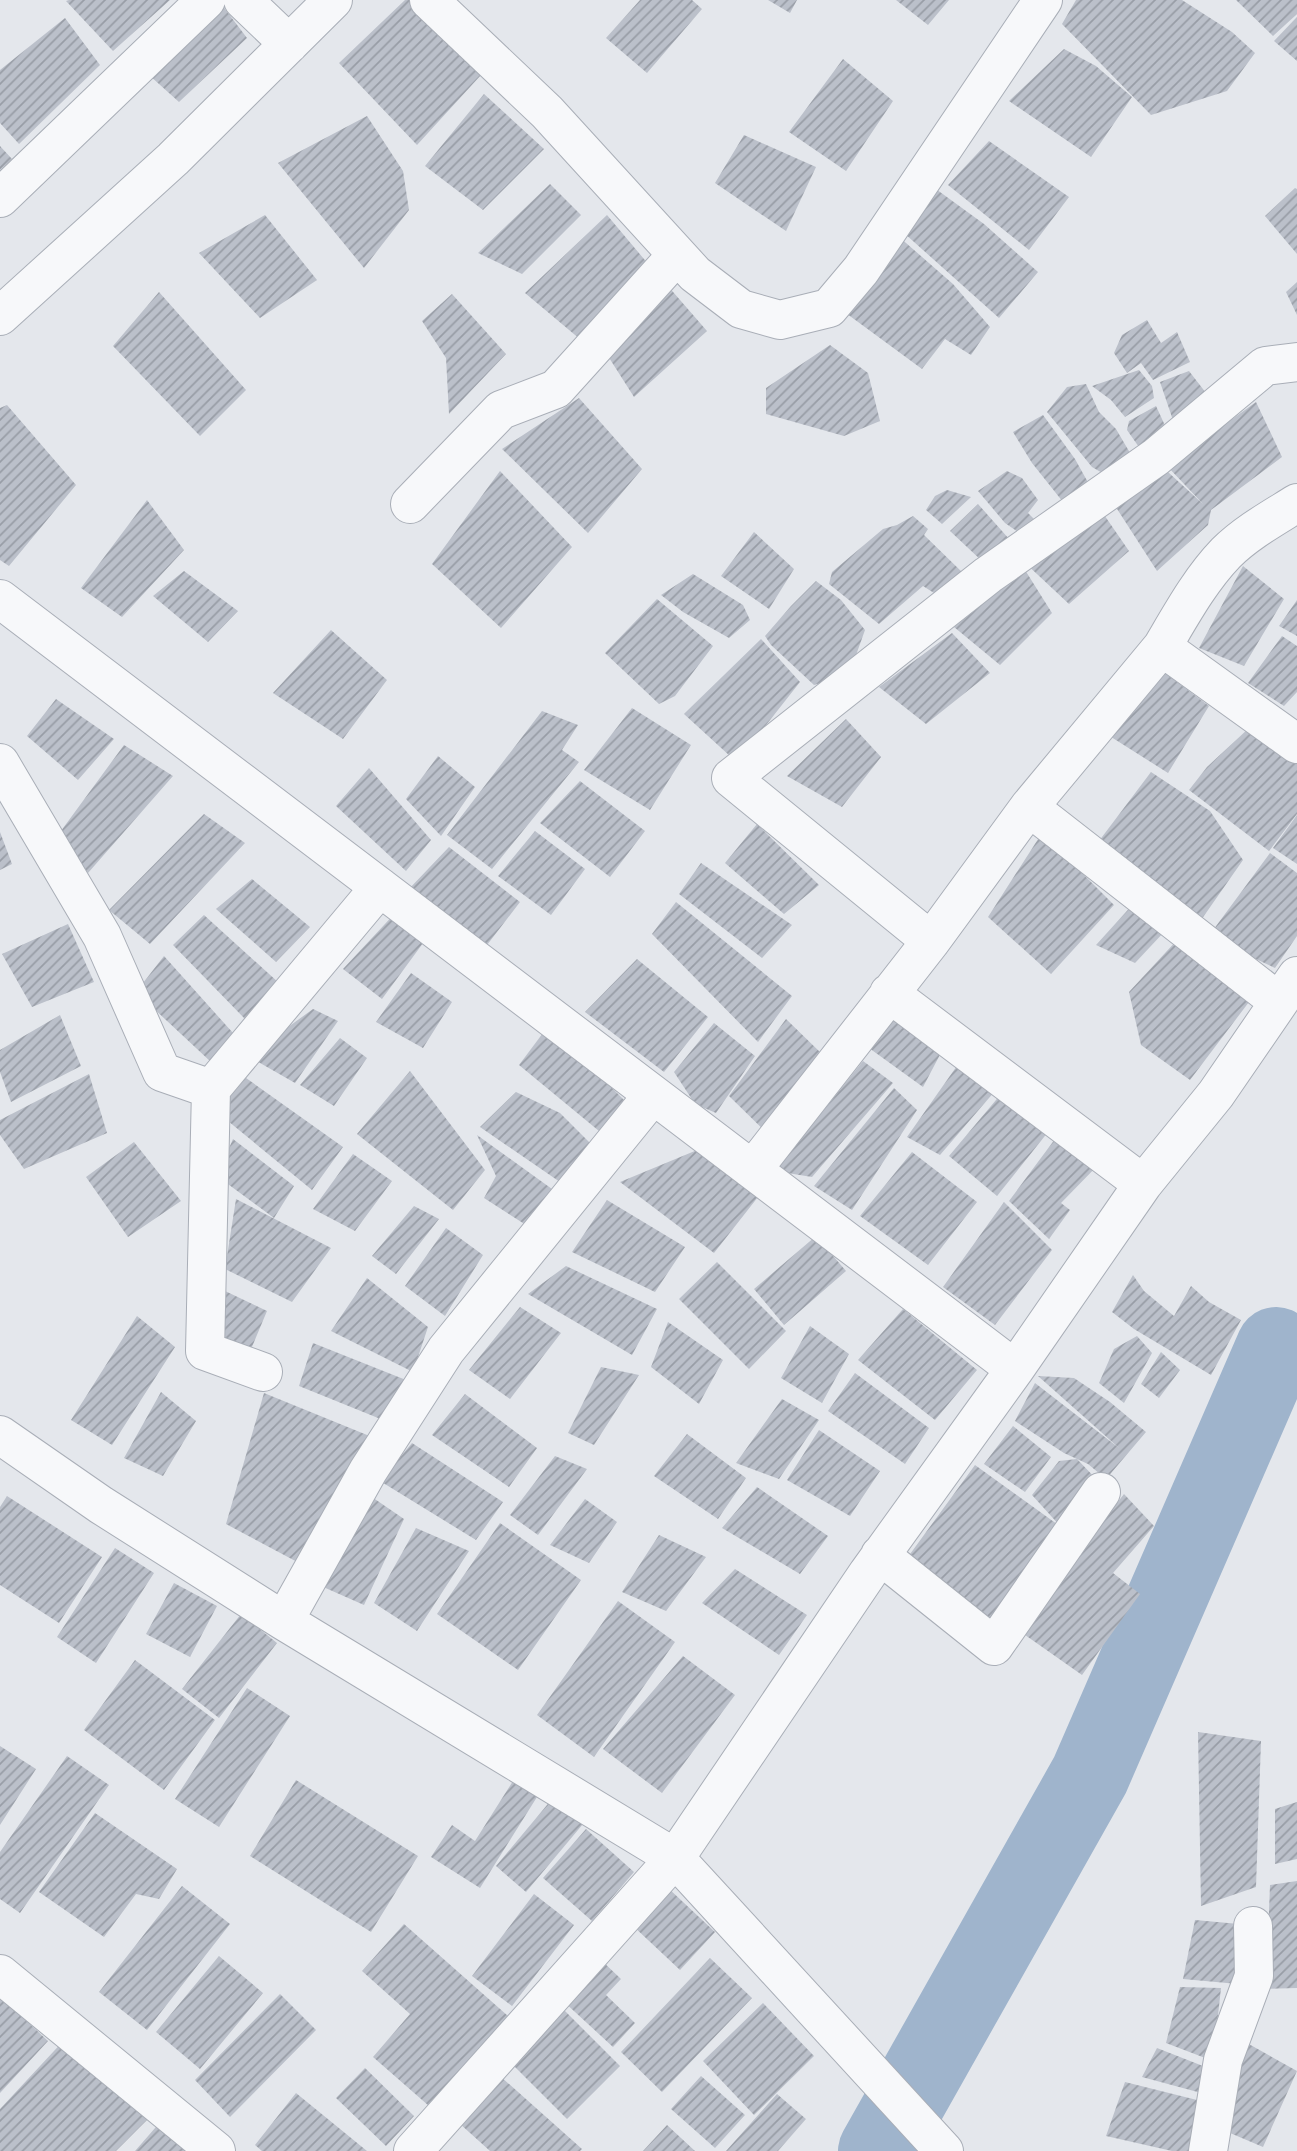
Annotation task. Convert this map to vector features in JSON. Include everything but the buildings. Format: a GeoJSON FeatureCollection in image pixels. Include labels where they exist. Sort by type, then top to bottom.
{"type":"FeatureCollection","features":[{"type":"Feature","properties":{"kind":"street"},"geometry":{"type":"LineString","coordinates":[[0,198],[206,0]]}},
{"type":"Feature","properties":{"kind":"street"},"geometry":{"type":"LineString","coordinates":[[243,0],[289,44]]}},
{"type":"Feature","properties":{"kind":"street"},"geometry":{"type":"LineString","coordinates":[[0,316],[173,159],[333,0]]}},
{"type":"Feature","properties":{"kind":"street"},"geometry":{"type":"LineString","coordinates":[[429,0],[547,113],[695,274],[741,309],[780,320],[829,308],[861,270],[1043,0]]}},
{"type":"Feature","properties":{"kind":"street"},"geometry":{"type":"LineString","coordinates":[[410,504],[501,410],[556,389],[677,255]]}},
{"type":"Feature","properties":{"kind":"street"},"geometry":{"type":"LineString","coordinates":[[931,941],[731,778],[988,575],[1156,457],[1265,366],[1297,362]]}},
{"type":"Feature","properties":{"kind":"street"},"geometry":{"type":"LineString","coordinates":[[753,1169],[931,941],[1029,807],[1162,647],[1195,593],[1226,553],[1297,503]]}},
{"type":"Feature","properties":{"kind":"street"},"geometry":{"type":"LineString","coordinates":[[0,599],[1015,1369]]}},
{"type":"Feature","properties":{"kind":"street"},"geometry":{"type":"LineString","coordinates":[[1162,647],[1297,744]]}},
{"type":"Feature","properties":{"kind":"street"},"geometry":{"type":"LineString","coordinates":[[0,763],[102,936],[162,1072],[211,1089]]}},
{"type":"Feature","properties":{"kind":"street"},"geometry":{"type":"LineString","coordinates":[[413,2151],[675,1858],[880,1555],[1015,1369],[1143,1184],[1216,1094],[1288,989],[1029,807]]}},
{"type":"Feature","properties":{"kind":"street"},"geometry":{"type":"LineString","coordinates":[[262,1372],[205,1351],[211,1089],[380,887]]}},
{"type":"Feature","properties":{"kind":"street"},"geometry":{"type":"LineString","coordinates":[[890,993],[1143,1184]]}},
{"type":"Feature","properties":{"kind":"street"},"geometry":{"type":"LineString","coordinates":[[284,1621],[368,1471],[446,1350],[653,1095]]}},
{"type":"Feature","properties":{"kind":"street"},"geometry":{"type":"LineString","coordinates":[[0,1435],[101,1505],[284,1621],[675,1858],[944,2151]]}},
{"type":"Feature","properties":{"kind":"street"},"geometry":{"type":"LineString","coordinates":[[880,1555],[994,1646],[1101,1492]]}},
{"type":"Feature","properties":{"kind":"street"},"geometry":{"type":"LineString","coordinates":[[1208,2151],[1223,2060],[1254,1976],[1253,1926]]}},
{"type":"Feature","properties":{"kind":"street"},"geometry":{"type":"LineString","coordinates":[[0,1974],[216,2151]]}},
{"type":"Feature","properties":{"kind":"waterway"},"geometry":{"type":"LineString","coordinates":[[1276,1347],[1297,1334]]}},
{"type":"Feature","properties":{"kind":"waterway"},"geometry":{"type":"LineString","coordinates":[[878,2151],[1090,1775],[1276,1347]]}}]}
